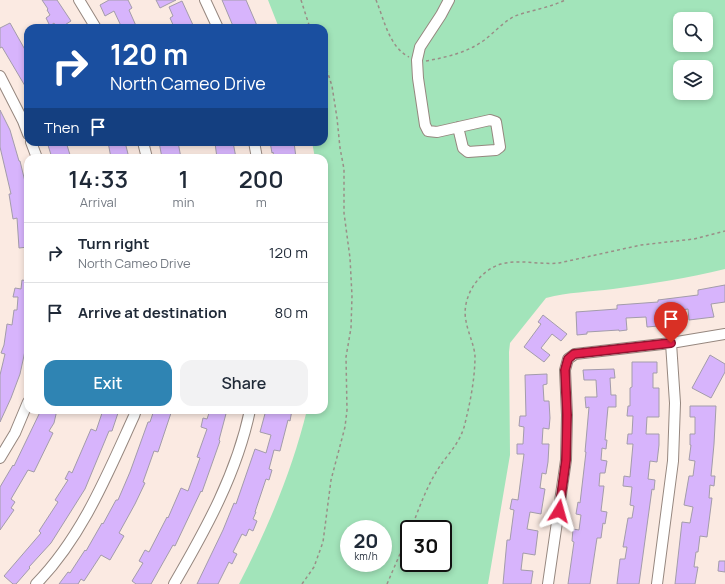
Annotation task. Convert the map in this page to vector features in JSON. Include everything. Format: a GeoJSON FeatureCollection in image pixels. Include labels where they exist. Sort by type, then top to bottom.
{"type":"FeatureCollection","features":[{"type":"Feature","properties":{"kind":"street"},"geometry":{"type":"LineString","coordinates":[[79,0],[94,24]]}},
{"type":"Feature","properties":{"kind":"street"},"geometry":{"type":"LineString","coordinates":[[205,0],[216,24]]}},
{"type":"Feature","properties":{"kind":"street"},"geometry":{"type":"LineString","coordinates":[[449,0],[420,47],[417,60],[418,78],[425,125],[428,131],[437,132],[458,127]]}},
{"type":"Feature","properties":{"kind":"street"},"geometry":{"type":"LineString","coordinates":[[0,76],[24,121]]}},
{"type":"Feature","properties":{"kind":"street"},"geometry":{"type":"LineString","coordinates":[[548,584],[566,460],[567,415],[565,370],[568,359],[574,354],[671,343],[725,334]]}},
{"type":"Feature","properties":{"kind":"street"},"geometry":{"type":"LineString","coordinates":[[656,584],[673,461],[675,403],[671,343]]}},
{"type":"Feature","properties":{"kind":"street"},"geometry":{"type":"LineString","coordinates":[[0,458],[15,433],[24,412]]}},
{"type":"Feature","properties":{"kind":"street"},"geometry":{"type":"LineString","coordinates":[[36,584],[71,541],[79,528],[97,496],[135,414]]}},
{"type":"Feature","properties":{"kind":"street"},"geometry":{"type":"LineString","coordinates":[[174,584],[198,543],[225,488],[247,425],[249,414]]}},
{"type":"Feature","properties":{"kind":"path"},"geometry":{"type":"LineString","coordinates":[[301,0],[309,24]]}},
{"type":"Feature","properties":{"kind":"path"},"geometry":{"type":"LineString","coordinates":[[376,0],[388,30],[396,45],[406,56],[423,61],[443,58],[465,51],[481,42],[508,20],[565,0]]}},
{"type":"Feature","properties":{"kind":"path"},"geometry":{"type":"LineString","coordinates":[[302,584],[314,567],[323,542],[331,480],[348,410],[346,357],[351,328],[352,296],[350,258],[344,213],[344,169],[332,86],[328,74]]}},
{"type":"Feature","properties":{"kind":"path"},"geometry":{"type":"LineString","coordinates":[[415,520],[434,476],[458,443],[464,429],[474,372],[475,356],[465,320],[465,309],[470,289],[478,280],[492,269],[504,264],[518,262],[547,264],[559,263],[641,245],[694,239],[725,231]]}},
{"type":"Feature","properties":{"kind":"path"},"geometry":{"type":"LineString","coordinates":[[387,584],[400,554]]}},
{"type":"Feature","properties":{"kind":"green space"},"geometry":{"type":"Polygon","coordinates":[[[268,0],[725,0],[725,269],[655,283],[571,293],[546,298],[510,343],[510,455],[488,584],[239,584],[260,542],[287,477],[306,414],[328,414],[328,154],[314,154],[313,146],[328,146],[328,24],[277,24],[268,0]]]}},
{"type":"Feature","properties":{"kind":"building"},"geometry":{"type":"Polygon","coordinates":[[[42,0],[57,0],[71,21],[66,24],[49,24],[46,18],[50,15],[47,10],[48,9],[42,0]]]}},
{"type":"Feature","properties":{"kind":"building"},"geometry":{"type":"Polygon","coordinates":[[[109,0],[128,0],[132,8],[129,10],[135,24],[120,24],[114,11],[105,16],[100,5],[109,0]]]}},
{"type":"Feature","properties":{"kind":"building"},"geometry":{"type":"Polygon","coordinates":[[[156,0],[176,0],[160,8],[156,0]]]}},
{"type":"Feature","properties":{"kind":"building"},"geometry":{"type":"Polygon","coordinates":[[[222,0],[246,0],[256,24],[232,24],[222,0]]]}},
{"type":"Feature","properties":{"kind":"building"},"geometry":{"type":"Polygon","coordinates":[[[182,1],[193,24],[173,24],[170,18],[173,16],[169,7],[182,1]]]}},
{"type":"Feature","properties":{"kind":"building"},"geometry":{"type":"Polygon","coordinates":[[[10,23],[24,48],[24,84],[2,47],[0,48],[0,28],[10,23]]]}},
{"type":"Feature","properties":{"kind":"building"},"geometry":{"type":"Polygon","coordinates":[[[0,110],[10,130],[24,178],[24,247],[19,248],[17,218],[13,219],[9,194],[11,194],[0,147],[0,110]]]}},
{"type":"Feature","properties":{"kind":"building"},"geometry":{"type":"Polygon","coordinates":[[[48,146],[67,146],[70,154],[51,154],[48,146]]]}},
{"type":"Feature","properties":{"kind":"building"},"geometry":{"type":"Polygon","coordinates":[[[109,146],[126,146],[128,154],[110,154],[109,146]]]}},
{"type":"Feature","properties":{"kind":"building"},"geometry":{"type":"Polygon","coordinates":[[[160,146],[179,146],[180,154],[161,154],[160,146]]]}},
{"type":"Feature","properties":{"kind":"building"},"geometry":{"type":"Polygon","coordinates":[[[215,146],[234,146],[235,154],[216,154],[215,146]]]}},
{"type":"Feature","properties":{"kind":"building"},"geometry":{"type":"Polygon","coordinates":[[[271,146],[294,146],[296,154],[272,153],[271,146]]]}},
{"type":"Feature","properties":{"kind":"building"},"geometry":{"type":"Polygon","coordinates":[[[22,280],[24,280],[24,356],[20,374],[0,422],[0,375],[5,354],[1,353],[4,345],[7,324],[12,325],[14,310],[17,310],[18,297],[13,297],[15,288],[21,289],[22,280]]]}},
{"type":"Feature","properties":{"kind":"building"},"geometry":{"type":"Polygon","coordinates":[[[725,285],[725,302],[711,304],[714,317],[689,320],[688,309],[669,312],[670,325],[647,327],[646,317],[626,318],[627,330],[587,332],[587,334],[577,335],[576,312],[617,309],[617,305],[658,302],[658,300],[698,295],[698,290],[725,285]]]}},
{"type":"Feature","properties":{"kind":"building"},"geometry":{"type":"Polygon","coordinates":[[[543,315],[567,334],[561,341],[552,334],[541,348],[550,355],[544,362],[524,347],[541,324],[538,322],[543,315]]]}},
{"type":"Feature","properties":{"kind":"building"},"geometry":{"type":"Polygon","coordinates":[[[710,355],[725,364],[725,372],[711,398],[692,388],[710,355]]]}},
{"type":"Feature","properties":{"kind":"building"},"geometry":{"type":"Polygon","coordinates":[[[632,362],[657,362],[657,373],[653,373],[653,388],[659,388],[659,417],[647,417],[646,434],[659,434],[659,445],[657,462],[650,461],[648,479],[655,480],[654,490],[652,489],[639,584],[617,584],[620,559],[625,559],[627,547],[623,547],[628,518],[632,518],[634,506],[630,505],[632,487],[623,486],[624,476],[630,477],[633,444],[627,444],[628,434],[632,434],[633,416],[627,416],[628,406],[630,406],[630,388],[632,387],[632,362]]]}},
{"type":"Feature","properties":{"kind":"building"},"geometry":{"type":"Polygon","coordinates":[[[614,369],[615,378],[610,378],[611,395],[616,395],[616,407],[608,407],[605,440],[607,440],[606,449],[602,448],[601,460],[607,461],[605,473],[600,473],[599,486],[604,486],[601,511],[607,512],[605,524],[603,523],[601,538],[597,538],[590,584],[568,584],[574,542],[572,541],[573,529],[579,530],[581,515],[576,514],[578,502],[580,503],[586,452],[589,407],[586,408],[585,397],[597,397],[596,380],[584,380],[583,370],[614,369]]]}},
{"type":"Feature","properties":{"kind":"building"},"geometry":{"type":"Polygon","coordinates":[[[547,374],[547,384],[543,385],[544,401],[549,401],[550,418],[549,429],[543,428],[542,444],[549,444],[548,462],[546,474],[542,473],[540,488],[545,489],[541,514],[530,512],[527,529],[538,531],[535,555],[523,553],[521,570],[533,571],[531,584],[503,584],[507,540],[510,540],[514,510],[510,509],[512,499],[518,500],[524,454],[517,454],[517,444],[523,444],[524,427],[519,426],[520,416],[526,416],[525,375],[547,374]]]}},
{"type":"Feature","properties":{"kind":"building"},"geometry":{"type":"Polygon","coordinates":[[[690,406],[716,406],[711,476],[715,476],[714,486],[710,485],[709,498],[712,498],[707,537],[700,536],[698,552],[696,552],[694,567],[698,567],[695,584],[675,584],[682,522],[690,523],[693,507],[684,505],[689,476],[693,476],[695,461],[689,460],[691,445],[690,434],[695,434],[695,417],[690,417],[690,406]]]}},
{"type":"Feature","properties":{"kind":"building"},"geometry":{"type":"Polygon","coordinates":[[[39,414],[56,414],[54,423],[49,431],[53,433],[34,472],[28,470],[11,499],[15,502],[11,508],[14,510],[0,530],[0,487],[13,465],[14,466],[39,414]]]}},
{"type":"Feature","properties":{"kind":"building"},"geometry":{"type":"Polygon","coordinates":[[[102,414],[118,414],[112,431],[109,431],[85,489],[51,543],[16,584],[13,584],[4,576],[41,533],[39,531],[58,502],[55,500],[68,480],[65,479],[69,471],[72,473],[91,429],[96,431],[102,414]]]}},
{"type":"Feature","properties":{"kind":"building"},"geometry":{"type":"Polygon","coordinates":[[[153,414],[171,414],[158,452],[154,451],[143,482],[145,483],[119,533],[124,536],[110,560],[101,555],[84,581],[81,579],[78,584],[59,584],[68,572],[70,573],[85,550],[86,551],[116,500],[118,500],[148,422],[150,422],[153,414]]]}},
{"type":"Feature","properties":{"kind":"building"},"geometry":{"type":"Polygon","coordinates":[[[209,414],[226,414],[220,441],[202,492],[201,491],[175,546],[173,545],[151,584],[136,584],[132,581],[143,563],[139,561],[145,550],[149,552],[167,517],[168,518],[181,488],[188,491],[200,458],[197,457],[207,429],[201,427],[203,418],[207,419],[209,414]]]}},
{"type":"Feature","properties":{"kind":"building"},"geometry":{"type":"Polygon","coordinates":[[[265,414],[291,414],[290,421],[288,420],[280,451],[274,450],[269,469],[272,470],[269,480],[266,479],[255,512],[253,519],[257,521],[253,531],[249,529],[246,536],[242,534],[233,552],[237,554],[232,564],[229,562],[218,584],[197,584],[223,530],[234,503],[236,504],[255,449],[266,453],[271,435],[260,432],[265,414]]]}},
{"type":"Feature","properties":{"kind":"building"},"geometry":{"type":"Polygon","coordinates":[[[719,561],[725,561],[725,572],[718,571],[719,561]]]}},
{"type":"Feature","properties":{"kind":"route"},"geometry":{"type":"LineString","coordinates":[[559,511],[566,460],[567,415],[565,370],[568,359],[574,354],[671,343]]}}]}
